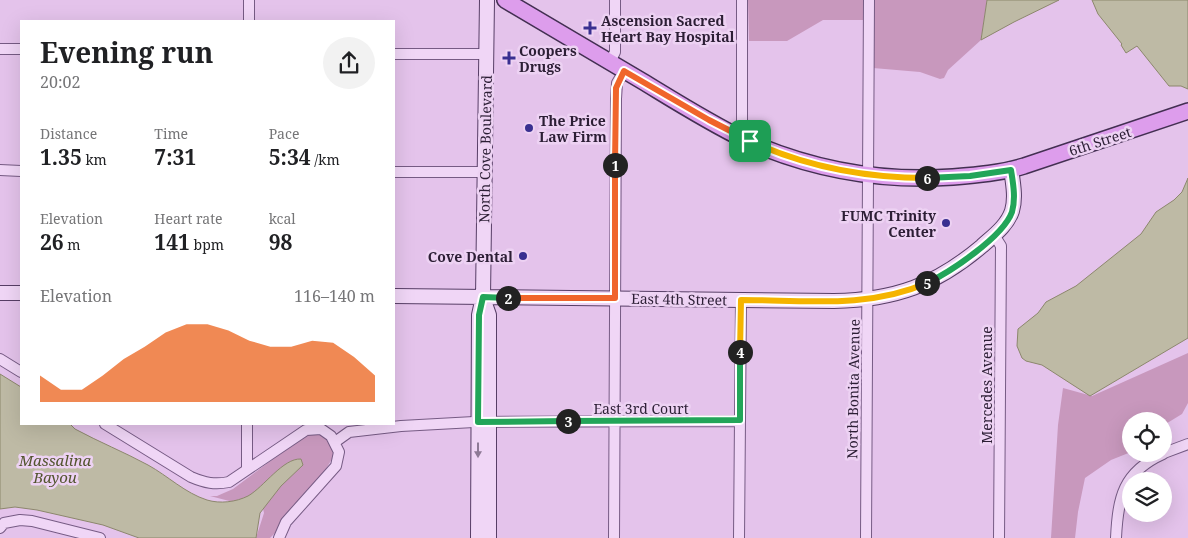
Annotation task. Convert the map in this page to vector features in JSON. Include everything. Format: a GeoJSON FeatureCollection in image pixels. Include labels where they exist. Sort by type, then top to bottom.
{"type":"FeatureCollection","features":[{"type":"Feature","properties":{"kind":"main road","name":"6th Street"},"geometry":{"type":"LineString","coordinates":[[505,0],[742,138],[805,162],[868,175],[939,178],[1011,170],[1181,114]]}},
{"type":"Feature","properties":{"kind":"street"},"geometry":{"type":"LineString","coordinates":[[249,0],[249,20]]}},
{"type":"Feature","properties":{"kind":"street","name":"North Cove Boulevard"},"geometry":{"type":"LineString","coordinates":[[487,0],[483,297],[479,315],[489,538]]}},
{"type":"Feature","properties":{"kind":"street"},"geometry":{"type":"LineString","coordinates":[[610,62],[615,52],[615,0]]}},
{"type":"Feature","properties":{"kind":"street"},"geometry":{"type":"LineString","coordinates":[[742,0],[742,138]]}},
{"type":"Feature","properties":{"kind":"street","name":"North Bonita Avenue"},"geometry":{"type":"LineString","coordinates":[[866,538],[869,0]]}},
{"type":"Feature","properties":{"kind":"street"},"geometry":{"type":"LineString","coordinates":[[0,49],[20,49]]}},
{"type":"Feature","properties":{"kind":"street"},"geometry":{"type":"LineString","coordinates":[[395,54],[486,54]]}},
{"type":"Feature","properties":{"kind":"street"},"geometry":{"type":"LineString","coordinates":[[614,538],[616,99],[617,84],[624,71]]}},
{"type":"Feature","properties":{"kind":"street"},"geometry":{"type":"LineString","coordinates":[[0,170],[20,171]]}},
{"type":"Feature","properties":{"kind":"street","name":"East 4th Street"},"geometry":{"type":"LineString","coordinates":[[395,296],[840,301],[867,300],[902,293],[932,281],[958,265],[1008,221],[1013,208],[1014,193],[1011,170]]}},
{"type":"Feature","properties":{"kind":"street"},"geometry":{"type":"LineString","coordinates":[[395,172],[485,172]]}},
{"type":"Feature","properties":{"kind":"street","name":"Mercedes Avenue"},"geometry":{"type":"LineString","coordinates":[[994,235],[1001,246],[999,538]]}},
{"type":"Feature","properties":{"kind":"street"},"geometry":{"type":"LineString","coordinates":[[0,293],[20,293]]}},
{"type":"Feature","properties":{"kind":"street"},"geometry":{"type":"LineString","coordinates":[[739,538],[741,300]]}},
{"type":"Feature","properties":{"kind":"street"},"geometry":{"type":"LineString","coordinates":[[0,359],[20,371]]}},
{"type":"Feature","properties":{"kind":"street","name":"East 3rd Court"},"geometry":{"type":"LineString","coordinates":[[335,442],[349,432],[401,426],[484,422],[740,420]]}},
{"type":"Feature","properties":{"kind":"street","name":"North Cove Boulevard"},"geometry":{"type":"LineString","coordinates":[[478,538],[484,422]]}},
{"type":"Feature","properties":{"kind":"street"},"geometry":{"type":"LineString","coordinates":[[107,425],[191,477],[204,483],[218,484],[229,482],[306,430],[321,429],[332,436],[339,452],[336,466],[286,522],[279,538]]}},
{"type":"Feature","properties":{"kind":"street"},"geometry":{"type":"LineString","coordinates":[[247,425],[248,470]]}},
{"type":"Feature","properties":{"kind":"street"},"geometry":{"type":"LineString","coordinates":[[1172,450],[1188,444]]}},
{"type":"Feature","properties":{"kind":"street"},"geometry":{"type":"LineString","coordinates":[[1116,538],[1117,509],[1124,489],[1134,474],[1149,462]]}},
{"type":"Feature","properties":{"kind":"street"},"geometry":{"type":"LineString","coordinates":[[0,528],[4,523],[26,521],[100,538]]}},
{"type":"Feature","properties":{"kind":"shaded area"},"geometry":{"type":"Polygon","coordinates":[[[748,0],[864,0],[864,20],[823,20],[787,41],[749,41],[748,0]]]}},
{"type":"Feature","properties":{"kind":"shaded area"},"geometry":{"type":"Polygon","coordinates":[[[872,0],[987,0],[981,40],[948,70],[944,78],[940,79],[920,72],[873,68],[872,0]]]}},
{"type":"Feature","properties":{"kind":"shaded area"},"geometry":{"type":"Polygon","coordinates":[[[1188,353],[1188,403],[1182,414],[1172,420],[1172,412],[1122,412],[1122,456],[1111,460],[1085,478],[1075,538],[1051,538],[1058,425],[1063,388],[1092,396],[1188,353]]]}},
{"type":"Feature","properties":{"kind":"shaded area"},"geometry":{"type":"Polygon","coordinates":[[[306,434],[321,434],[327,438],[334,451],[333,457],[326,469],[288,513],[278,530],[270,538],[256,538],[264,513],[262,504],[237,503],[210,496],[217,496],[233,489],[306,434]]]}},
{"type":"Feature","properties":{"kind":"water"},"geometry":{"type":"Polygon","coordinates":[[[987,0],[1059,0],[981,40],[987,0]]]}},
{"type":"Feature","properties":{"kind":"water"},"geometry":{"type":"Polygon","coordinates":[[[1092,0],[1188,0],[1188,89],[1181,86],[1169,86],[1137,46],[1126,53],[1122,44],[1098,14],[1092,0]]]}},
{"type":"Feature","properties":{"kind":"water"},"geometry":{"type":"Polygon","coordinates":[[[1188,178],[1188,338],[1090,396],[1042,365],[1026,361],[1022,358],[1017,346],[1018,329],[1038,313],[1046,302],[1076,286],[1141,234],[1156,212],[1182,192],[1188,178]]]}},
{"type":"Feature","properties":{"kind":"water","name":"Massalina Bayou"},"geometry":{"type":"Polygon","coordinates":[[[0,374],[20,386],[20,425],[71,425],[75,429],[148,465],[184,489],[207,500],[223,502],[243,498],[254,492],[287,463],[301,459],[303,465],[281,486],[260,513],[256,538],[139,538],[103,525],[37,510],[15,507],[0,509],[0,374]]]}},
{"type":"Feature","properties":{"kind":"place","name":"Ascension Sacred Heart Bay Hospital"},"geometry":{"type":"Point","coordinates":[590,28]}},
{"type":"Feature","properties":{"kind":"place","name":"Coopers Drugs"},"geometry":{"type":"Point","coordinates":[509,58]}},
{"type":"Feature","properties":{"kind":"place","name":"The Price Law Firm"},"geometry":{"type":"Point","coordinates":[529,128]}},
{"type":"Feature","properties":{"kind":"place","name":"FUMC Trinity Center"},"geometry":{"type":"Point","coordinates":[946,223]}},
{"type":"Feature","properties":{"kind":"place","name":"Cove Dental"},"geometry":{"type":"Point","coordinates":[523,256]}},
{"type":"Feature","properties":{"kind":"route"},"geometry":{"type":"LineString","coordinates":[[624,71],[709,120],[750,141],[805,162],[874,175],[908,178],[945,178],[1011,170],[1014,193],[1012,213],[1002,228],[966,259],[942,276],[909,290],[886,297],[863,300],[741,300],[740,420],[478,422],[479,315],[483,297],[615,298],[616,99],[617,84],[624,71]]}}]}
